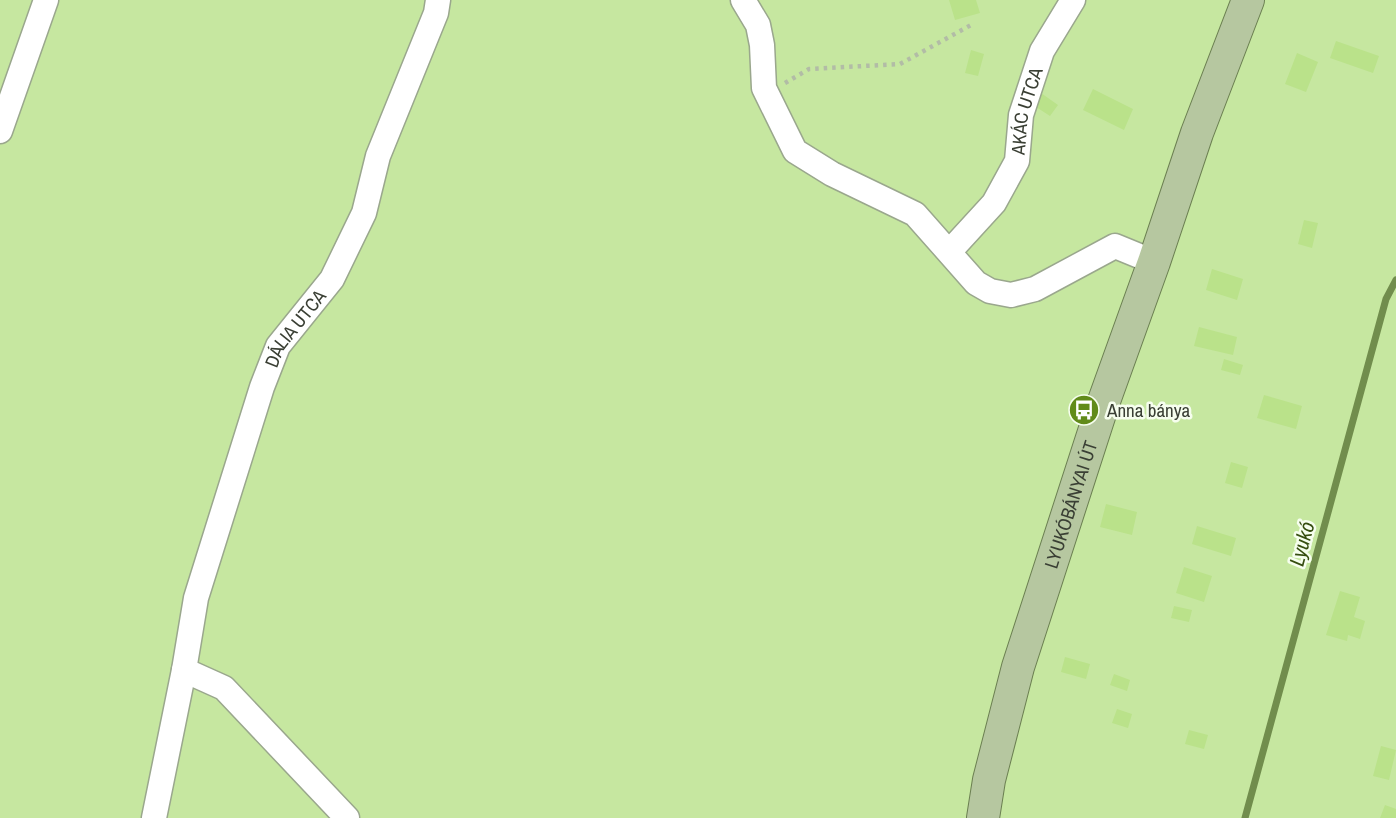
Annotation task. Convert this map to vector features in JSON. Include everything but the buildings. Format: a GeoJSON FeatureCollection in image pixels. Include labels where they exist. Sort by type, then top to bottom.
{"type":"FeatureCollection","features":[{"type":"Feature","properties":{"kind":"main road","name":"LYUKÓBÁNYAI ÚT"},"geometry":{"type":"LineString","coordinates":[[983,818],[989,780],[1018,667],[1104,401],[1197,133],[1248,0]]}},
{"type":"Feature","properties":{"kind":"street"},"geometry":{"type":"LineString","coordinates":[[0,131],[46,0]]}},
{"type":"Feature","properties":{"kind":"street","name":"DÁLIA UTCA"},"geometry":{"type":"LineString","coordinates":[[154,818],[196,598],[278,346],[332,279],[364,213],[378,156],[436,13],[438,0]]}},
{"type":"Feature","properties":{"kind":"street"},"geometry":{"type":"LineString","coordinates":[[743,0],[758,25],[764,88],[795,151],[832,174],[915,214],[976,283],[990,291],[1011,295],[1035,289],[1115,246],[1154,262]]}},
{"type":"Feature","properties":{"kind":"street","name":"AKÁC UTCA"},"geometry":{"type":"LineString","coordinates":[[950,251],[994,203],[1017,161],[1021,115],[1042,51],[1073,0]]}},
{"type":"Feature","properties":{"kind":"street"},"geometry":{"type":"LineString","coordinates":[[184,670],[224,688],[347,818]]}},
{"type":"Feature","properties":{"kind":"path"},"geometry":{"type":"LineString","coordinates":[[770,103],[784,84],[809,69],[900,64],[971,24]]}},
{"type":"Feature","properties":{"kind":"green space"},"geometry":{"type":"Polygon","coordinates":[[[0,0],[1396,0],[1396,818],[0,818],[0,0]]]}},
{"type":"Feature","properties":{"kind":"waterway","name":"Lyukó"},"geometry":{"type":"LineString","coordinates":[[1245,818],[1386,299],[1396,280]]}},
{"type":"Feature","properties":{"kind":"place","name":"Anna bánya"},"geometry":{"type":"Point","coordinates":[1084,410]}}]}
